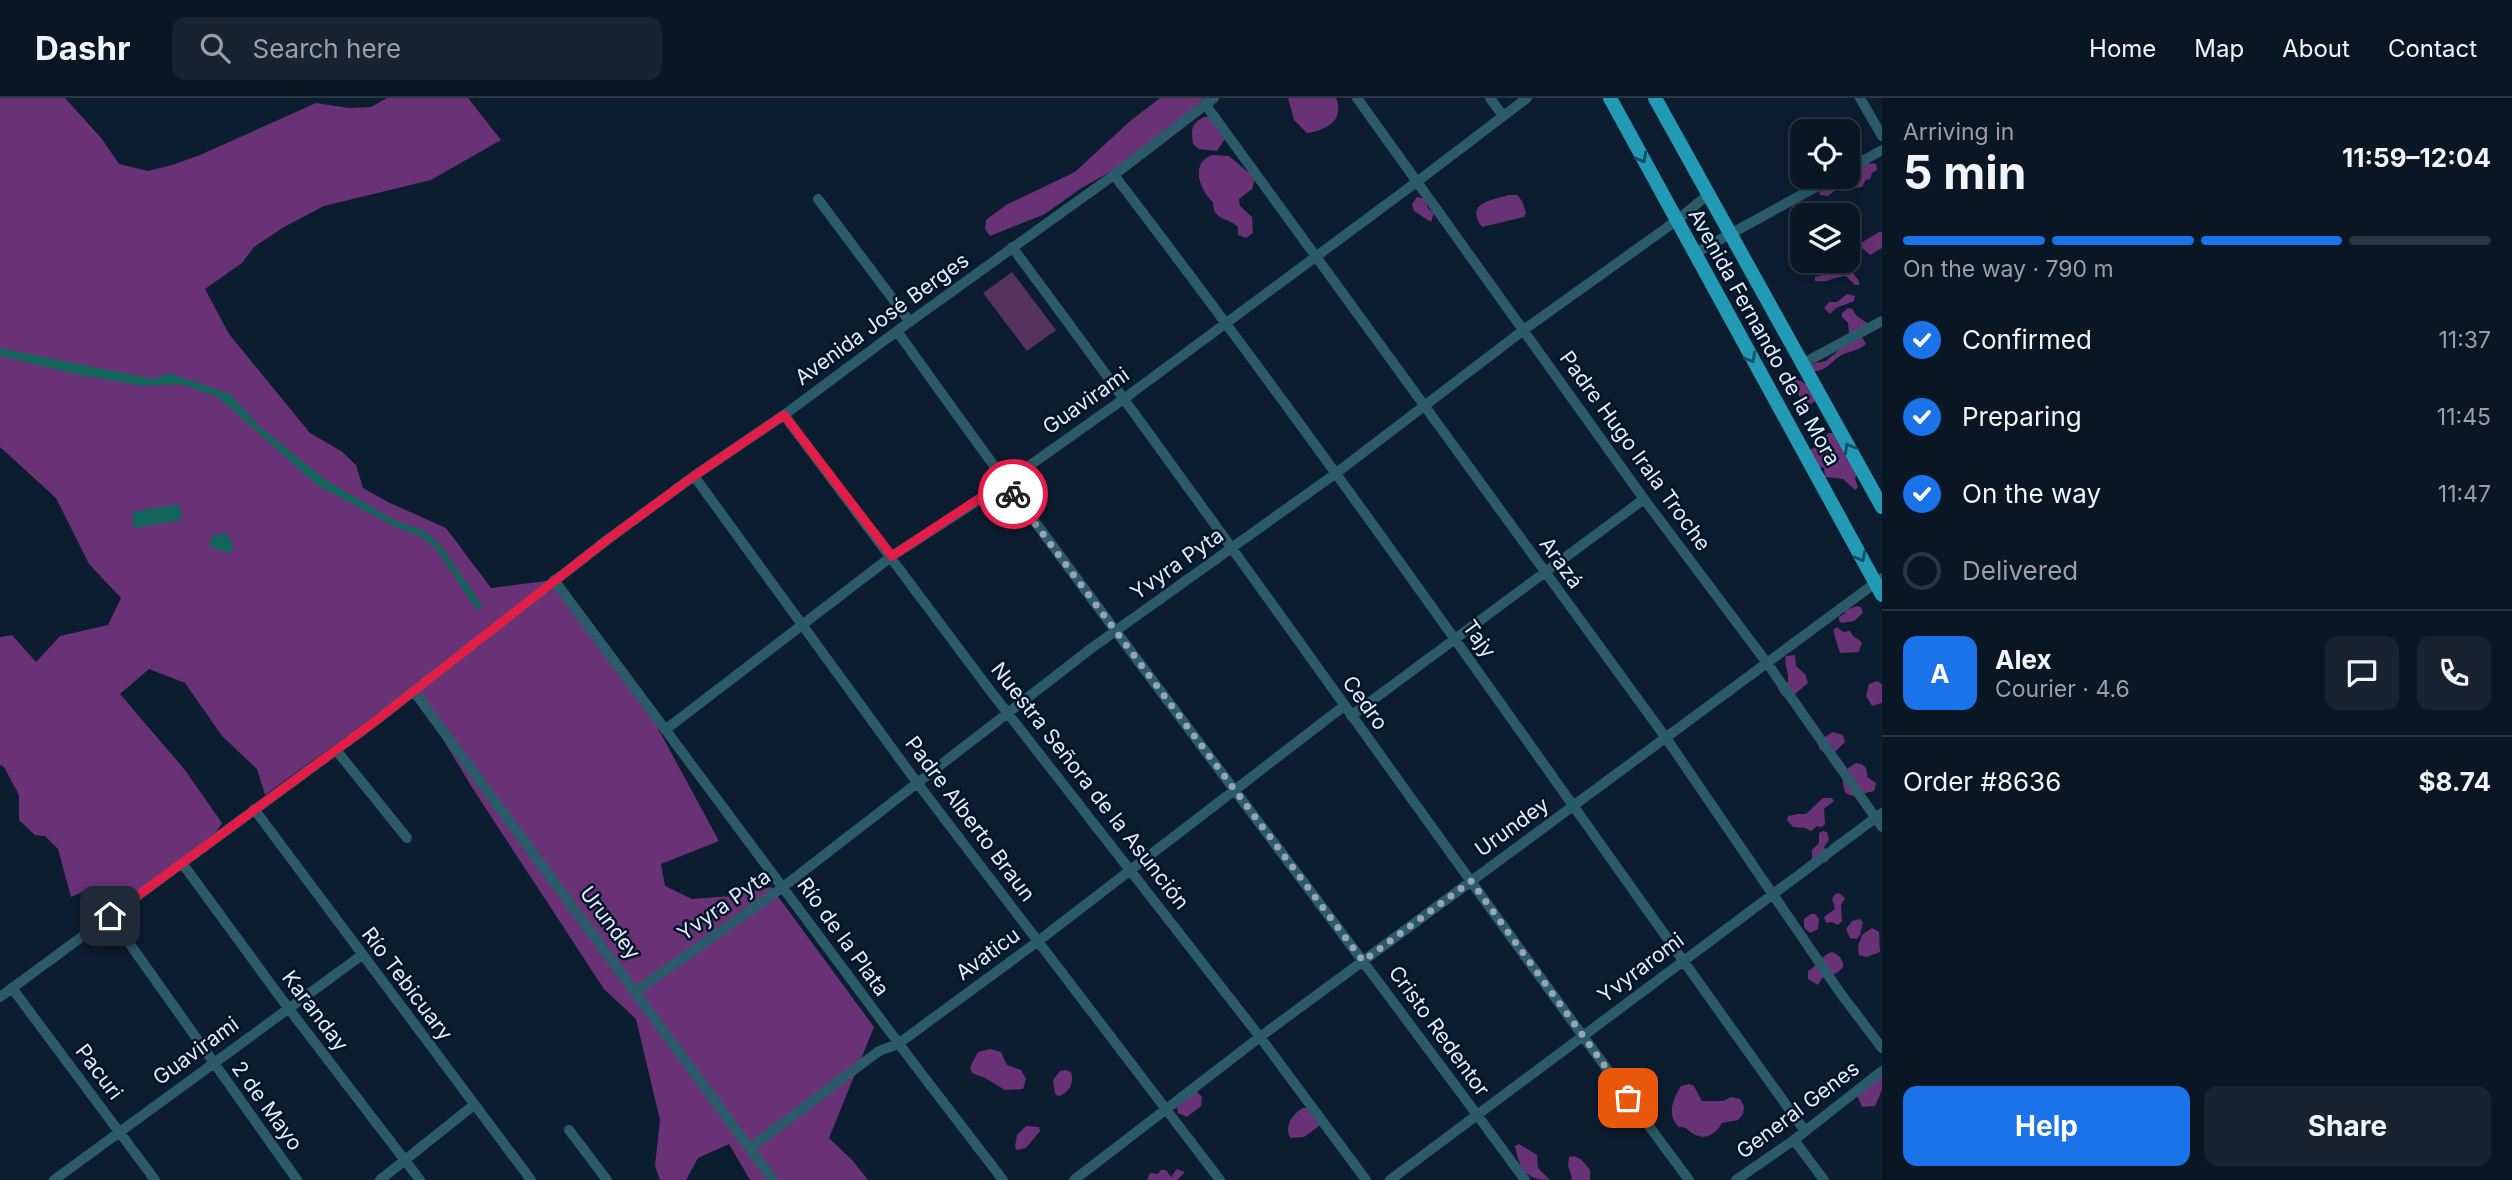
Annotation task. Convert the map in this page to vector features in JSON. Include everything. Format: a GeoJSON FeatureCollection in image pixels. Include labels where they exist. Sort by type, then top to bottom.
{"type":"FeatureCollection","features":[{"type":"Feature","properties":{"kind":"main road","name":"Avenida Fernando de la Mora"},"geometry":{"type":"LineString","coordinates":[[1610,98],[1694,254],[1880,585]]}},
{"type":"Feature","properties":{"kind":"main road","name":"Avenida Fernando de la Mora"},"geometry":{"type":"LineString","coordinates":[[1655,98],[1882,508]]}},
{"type":"Feature","properties":{"kind":"street","name":"Padre Hugo Irala Troche"},"geometry":{"type":"LineString","coordinates":[[1357,98],[1644,499],[1880,820]]}},
{"type":"Feature","properties":{"kind":"street"},"geometry":{"type":"LineString","coordinates":[[1490,98],[1503,116]]}},
{"type":"Feature","properties":{"kind":"street","name":"Guavirami"},"geometry":{"type":"LineString","coordinates":[[665,730],[892,556],[1125,398],[1527,98]]}},
{"type":"Feature","properties":{"kind":"street"},"geometry":{"type":"LineString","coordinates":[[1860,98],[1882,136]]}},
{"type":"Feature","properties":{"kind":"street","name":"Avenida José Berges"},"geometry":{"type":"LineString","coordinates":[[0,997],[336,750],[554,580],[694,476],[784,415],[1114,175],[1210,101]]}},
{"type":"Feature","properties":{"kind":"street","name":"Arazá"},"geometry":{"type":"LineString","coordinates":[[1210,101],[1317,256],[1665,738],[1841,994],[1882,1048]]}},
{"type":"Feature","properties":{"kind":"street"},"geometry":{"type":"LineString","coordinates":[[1860,162],[1882,150]]}},
{"type":"Feature","properties":{"kind":"street","name":"Tajy"},"geometry":{"type":"LineString","coordinates":[[1114,175],[1227,322],[1575,805],[1805,1131]]}},
{"type":"Feature","properties":{"kind":"street"},"geometry":{"type":"LineString","coordinates":[[1694,254],[1812,189]]}},
{"type":"Feature","properties":{"kind":"street","name":"Yvyra Pyta"},"geometry":{"type":"LineString","coordinates":[[636,991],[783,887],[1115,631],[1335,474],[1709,194]]}},
{"type":"Feature","properties":{"kind":"street"},"geometry":{"type":"LineString","coordinates":[[818,199],[910,322]]}},
{"type":"Feature","properties":{"kind":"street","name":"Cedro"},"geometry":{"type":"LineString","coordinates":[[1012,247],[1125,398],[1582,1037],[1689,1180]]}},
{"type":"Feature","properties":{"kind":"street"},"geometry":{"type":"LineString","coordinates":[[1802,364],[1882,321]]}},
{"type":"Feature","properties":{"kind":"street","name":"Cristo Redentor"},"geometry":{"type":"LineString","coordinates":[[897,331],[1004,482],[1525,1180]]}},
{"type":"Feature","properties":{"kind":"street","name":"Nuestra Señora de la Asunción"},"geometry":{"type":"LineString","coordinates":[[784,415],[992,693],[1260,1037],[1366,1180]]}},
{"type":"Feature","properties":{"kind":"street","name":"Padre Alberto Braun"},"geometry":{"type":"LineString","coordinates":[[694,476],[918,784],[1220,1180]]}},
{"type":"Feature","properties":{"kind":"street","name":"Avaticu"},"geometry":{"type":"LineString","coordinates":[[750,1148],[879,1051],[898,1044],[1037,942],[1235,791],[1455,638],[1644,499]]}},
{"type":"Feature","properties":{"kind":"street","name":"Río de la Plata"},"geometry":{"type":"LineString","coordinates":[[554,580],[898,1044],[1003,1180]]}},
{"type":"Feature","properties":{"kind":"street","name":"Urundey"},"geometry":{"type":"LineString","coordinates":[[1074,1180],[1260,1037],[1471,881],[1767,663],[1880,585]]}},
{"type":"Feature","properties":{"kind":"street","name":"Urundey"},"geometry":{"type":"LineString","coordinates":[[413,691],[773,1180]]}},
{"type":"Feature","properties":{"kind":"street"},"geometry":{"type":"LineString","coordinates":[[336,750],[407,838]]}},
{"type":"Feature","properties":{"kind":"street","name":"Río Tebicuary"},"geometry":{"type":"LineString","coordinates":[[254,809],[531,1180]]}},
{"type":"Feature","properties":{"kind":"street","name":"Yvyraromi"},"geometry":{"type":"LineString","coordinates":[[1390,1180],[1773,894],[1880,820]]}},
{"type":"Feature","properties":{"kind":"street","name":"Karanday"},"geometry":{"type":"LineString","coordinates":[[182,863],[419,1180]]}},
{"type":"Feature","properties":{"kind":"street","name":"2 de Mayo"},"geometry":{"type":"LineString","coordinates":[[110,916],[297,1180]]}},
{"type":"Feature","properties":{"kind":"street","name":"Guavirami"},"geometry":{"type":"LineString","coordinates":[[54,1180],[362,955]]}},
{"type":"Feature","properties":{"kind":"street","name":"Pacuri"},"geometry":{"type":"LineString","coordinates":[[12,988],[155,1180]]}},
{"type":"Feature","properties":{"kind":"street","name":"General Genes"},"geometry":{"type":"LineString","coordinates":[[1736,1180],[1794,1140],[1882,1071]]}},
{"type":"Feature","properties":{"kind":"street"},"geometry":{"type":"LineString","coordinates":[[380,1180],[474,1105]]}},
{"type":"Feature","properties":{"kind":"street"},"geometry":{"type":"LineString","coordinates":[[569,1130],[607,1180]]}},
{"type":"Feature","properties":{"kind":"street"},"geometry":{"type":"LineString","coordinates":[[1794,1140],[1824,1180]]}},
{"type":"Feature","properties":{"kind":"shaded area"},"geometry":{"type":"Polygon","coordinates":[[[0,98],[65,98],[102,139],[119,164],[148,171],[200,155],[316,103],[349,108],[371,107],[387,98],[468,98],[501,140],[431,180],[324,206],[254,247],[242,263],[205,289],[229,334],[310,433],[341,451],[356,465],[363,488],[446,528],[491,588],[554,580],[641,697],[719,841],[661,864],[665,886],[692,899],[731,896],[771,887],[874,1027],[829,1138],[868,1180],[750,1180],[729,1144],[698,1158],[686,1180],[660,1180],[655,1166],[660,1120],[636,1019],[604,989],[473,789],[413,690],[265,795],[257,769],[222,736],[185,683],[149,669],[120,694],[185,770],[222,823],[216,832],[98,926],[87,914],[97,895],[87,890],[71,897],[58,849],[45,836],[35,835],[19,820],[19,795],[4,767],[0,765],[0,637],[12,635],[36,662],[60,636],[108,625],[121,598],[89,564],[56,498],[0,447],[0,98]]]}},
{"type":"Feature","properties":{"kind":"shaded area"},"geometry":{"type":"Polygon","coordinates":[[[1160,98],[1206,98],[1122,165],[1080,189],[1045,214],[990,236],[985,229],[986,220],[1006,205],[1075,172],[1129,122],[1160,98]]]}},
{"type":"Feature","properties":{"kind":"shaded area"},"geometry":{"type":"Polygon","coordinates":[[[1288,98],[1336,98],[1338,113],[1327,127],[1307,133],[1294,120],[1288,98]]]}},
{"type":"Feature","properties":{"kind":"shaded area"},"geometry":{"type":"Polygon","coordinates":[[[1204,117],[1212,117],[1226,137],[1217,151],[1199,149],[1193,144],[1193,128],[1204,117]]]}},
{"type":"Feature","properties":{"kind":"shaded area"},"geometry":{"type":"Polygon","coordinates":[[[1212,155],[1229,156],[1255,178],[1252,189],[1239,199],[1240,206],[1252,217],[1253,233],[1246,238],[1238,235],[1238,227],[1215,213],[1213,202],[1201,184],[1201,164],[1212,155]]]}},
{"type":"Feature","properties":{"kind":"shaded area"},"geometry":{"type":"Polygon","coordinates":[[[1868,163],[1876,164],[1877,170],[1860,187],[1860,167],[1868,163]]]}},
{"type":"Feature","properties":{"kind":"shaded area"},"geometry":{"type":"Polygon","coordinates":[[[1819,189],[1837,189],[1828,196],[1820,195],[1819,189]]]}},
{"type":"Feature","properties":{"kind":"shaded area"},"geometry":{"type":"Polygon","coordinates":[[[1517,195],[1522,201],[1526,213],[1524,217],[1482,227],[1477,219],[1478,208],[1488,201],[1517,195]]]}},
{"type":"Feature","properties":{"kind":"shaded area"},"geometry":{"type":"Polygon","coordinates":[[[1417,197],[1425,199],[1428,208],[1434,213],[1431,222],[1414,211],[1412,204],[1417,197]]]}},
{"type":"Feature","properties":{"kind":"shaded area"},"geometry":{"type":"Polygon","coordinates":[[[1882,232],[1882,248],[1870,255],[1861,247],[1861,243],[1882,232]]]}},
{"type":"Feature","properties":{"kind":"shaded area"},"geometry":{"type":"Polygon","coordinates":[[[1012,272],[1056,330],[1027,351],[983,293],[1012,272]]]}},
{"type":"Feature","properties":{"kind":"shaded area"},"geometry":{"type":"Polygon","coordinates":[[[1853,273],[1859,285],[1855,285],[1846,276],[1815,281],[1815,277],[1853,273]]]}},
{"type":"Feature","properties":{"kind":"shaded area"},"geometry":{"type":"Polygon","coordinates":[[[1847,294],[1855,296],[1854,301],[1836,308],[1830,314],[1824,308],[1829,302],[1837,302],[1847,294]]]}},
{"type":"Feature","properties":{"kind":"shaded area"},"geometry":{"type":"Polygon","coordinates":[[[1848,308],[1867,323],[1867,327],[1849,334],[1848,323],[1842,317],[1842,313],[1848,308]]]}},
{"type":"Feature","properties":{"kind":"shaded area"},"geometry":{"type":"Polygon","coordinates":[[[1862,337],[1866,344],[1863,346],[1840,356],[1823,369],[1811,371],[1811,364],[1826,361],[1847,343],[1862,337]]]}},
{"type":"Feature","properties":{"kind":"shaded area"},"geometry":{"type":"Polygon","coordinates":[[[0,348],[153,379],[169,373],[230,394],[258,425],[324,479],[396,521],[425,531],[442,547],[483,607],[476,609],[437,550],[422,537],[396,527],[317,485],[218,397],[181,384],[145,386],[85,376],[0,356],[0,348]]]}},
{"type":"Feature","properties":{"kind":"shaded area"},"geometry":{"type":"Polygon","coordinates":[[[1791,379],[1807,385],[1817,400],[1811,404],[1802,401],[1788,386],[1791,379]]]}},
{"type":"Feature","properties":{"kind":"shaded area"},"geometry":{"type":"Polygon","coordinates":[[[1828,433],[1840,433],[1859,467],[1855,479],[1858,487],[1855,490],[1843,479],[1825,477],[1824,468],[1816,466],[1809,453],[1811,449],[1822,444],[1828,433]]]}},
{"type":"Feature","properties":{"kind":"shaded area"},"geometry":{"type":"Polygon","coordinates":[[[179,504],[182,520],[134,528],[132,512],[179,504]]]}},
{"type":"Feature","properties":{"kind":"shaded area"},"geometry":{"type":"Polygon","coordinates":[[[225,533],[232,541],[233,549],[229,553],[210,547],[210,540],[214,535],[225,533]]]}},
{"type":"Feature","properties":{"kind":"shaded area"},"geometry":{"type":"Polygon","coordinates":[[[1861,607],[1863,613],[1854,621],[1839,621],[1839,617],[1846,610],[1861,607]]]}},
{"type":"Feature","properties":{"kind":"shaded area"},"geometry":{"type":"Polygon","coordinates":[[[1837,627],[1843,632],[1850,631],[1862,642],[1859,652],[1840,653],[1833,630],[1837,627]]]}},
{"type":"Feature","properties":{"kind":"shaded area"},"geometry":{"type":"Polygon","coordinates":[[[1795,655],[1796,666],[1805,674],[1808,683],[1795,694],[1783,696],[1778,689],[1779,685],[1787,684],[1788,680],[1786,656],[1795,655]]]}},
{"type":"Feature","properties":{"kind":"shaded area"},"geometry":{"type":"Polygon","coordinates":[[[1877,681],[1882,684],[1882,703],[1872,706],[1866,696],[1869,684],[1877,681]]]}},
{"type":"Feature","properties":{"kind":"shaded area"},"geometry":{"type":"Polygon","coordinates":[[[1833,732],[1843,735],[1845,742],[1836,751],[1826,753],[1820,750],[1817,742],[1833,732]]]}},
{"type":"Feature","properties":{"kind":"shaded area"},"geometry":{"type":"Polygon","coordinates":[[[1856,763],[1864,766],[1867,777],[1876,783],[1874,791],[1853,796],[1845,793],[1843,775],[1856,763]]]}},
{"type":"Feature","properties":{"kind":"shaded area"},"geometry":{"type":"Polygon","coordinates":[[[1823,798],[1832,798],[1834,801],[1824,809],[1825,824],[1822,827],[1817,826],[1811,831],[1793,827],[1787,820],[1788,816],[1806,814],[1823,798]]]}},
{"type":"Feature","properties":{"kind":"shaded area"},"geometry":{"type":"Polygon","coordinates":[[[1827,832],[1829,840],[1824,847],[1828,861],[1822,863],[1812,861],[1812,850],[1819,843],[1819,833],[1827,832]]]}},
{"type":"Feature","properties":{"kind":"shaded area"},"geometry":{"type":"Polygon","coordinates":[[[1839,893],[1845,898],[1841,905],[1842,921],[1838,925],[1826,923],[1824,917],[1835,909],[1832,899],[1839,893]]]}},
{"type":"Feature","properties":{"kind":"shaded area"},"geometry":{"type":"Polygon","coordinates":[[[1815,914],[1819,919],[1818,929],[1810,933],[1804,927],[1804,919],[1815,914]]]}},
{"type":"Feature","properties":{"kind":"shaded area"},"geometry":{"type":"Polygon","coordinates":[[[1860,919],[1863,922],[1860,935],[1857,939],[1850,938],[1846,929],[1852,921],[1860,919]]]}},
{"type":"Feature","properties":{"kind":"shaded area"},"geometry":{"type":"Polygon","coordinates":[[[1872,928],[1879,932],[1880,952],[1867,957],[1859,955],[1858,946],[1862,935],[1872,928]]]}},
{"type":"Feature","properties":{"kind":"shaded area"},"geometry":{"type":"Polygon","coordinates":[[[1832,952],[1843,962],[1843,967],[1837,973],[1822,978],[1818,985],[1808,979],[1808,971],[1832,952]]]}},
{"type":"Feature","properties":{"kind":"shaded area"},"geometry":{"type":"Polygon","coordinates":[[[990,1049],[1001,1052],[1007,1065],[1021,1070],[1026,1079],[1023,1089],[1005,1090],[972,1073],[970,1067],[978,1052],[990,1049]]]}},
{"type":"Feature","properties":{"kind":"shaded area"},"geometry":{"type":"Polygon","coordinates":[[[1882,1069],[1882,1090],[1875,1106],[1862,1107],[1857,1095],[1882,1069]]]}},
{"type":"Feature","properties":{"kind":"shaded area"},"geometry":{"type":"Polygon","coordinates":[[[1060,1071],[1071,1072],[1072,1083],[1066,1092],[1059,1096],[1055,1094],[1053,1080],[1060,1071]]]}},
{"type":"Feature","properties":{"kind":"shaded area"},"geometry":{"type":"Polygon","coordinates":[[[1681,1086],[1694,1086],[1702,1101],[1723,1101],[1731,1097],[1740,1099],[1744,1106],[1743,1114],[1738,1120],[1722,1123],[1711,1135],[1701,1137],[1679,1127],[1673,1117],[1672,1107],[1681,1086]]]}},
{"type":"Feature","properties":{"kind":"shaded area"},"geometry":{"type":"Polygon","coordinates":[[[1196,1091],[1202,1097],[1201,1106],[1187,1117],[1178,1113],[1177,1107],[1196,1091]]]}},
{"type":"Feature","properties":{"kind":"shaded area"},"geometry":{"type":"Polygon","coordinates":[[[1303,1108],[1307,1108],[1323,1123],[1304,1137],[1290,1138],[1290,1120],[1303,1108]]]}},
{"type":"Feature","properties":{"kind":"shaded area"},"geometry":{"type":"Polygon","coordinates":[[[1026,1126],[1039,1127],[1040,1131],[1026,1148],[1017,1150],[1017,1135],[1026,1126]]]}},
{"type":"Feature","properties":{"kind":"shaded area"},"geometry":{"type":"Polygon","coordinates":[[[1519,1144],[1537,1155],[1538,1168],[1550,1180],[1535,1178],[1525,1172],[1515,1146],[1519,1144]]]}},
{"type":"Feature","properties":{"kind":"shaded area"},"geometry":{"type":"Polygon","coordinates":[[[1569,1157],[1582,1160],[1590,1170],[1590,1180],[1571,1180],[1569,1157]]]}},
{"type":"Feature","properties":{"kind":"shaded area"},"geometry":{"type":"Polygon","coordinates":[[[1177,1169],[1185,1172],[1177,1180],[1147,1180],[1150,1173],[1158,1174],[1161,1170],[1166,1170],[1171,1177],[1177,1169]]]}},
{"type":"Feature","properties":{"kind":"way so far"},"geometry":{"type":"LineString","coordinates":[[1013,494],[1363,961],[1471,881],[1628,1098]]}},
{"type":"Feature","properties":{"kind":"route"},"geometry":{"type":"LineString","coordinates":[[110,916],[374,722],[607,540],[784,415],[892,556],[1004,482],[1013,494]]}}]}
